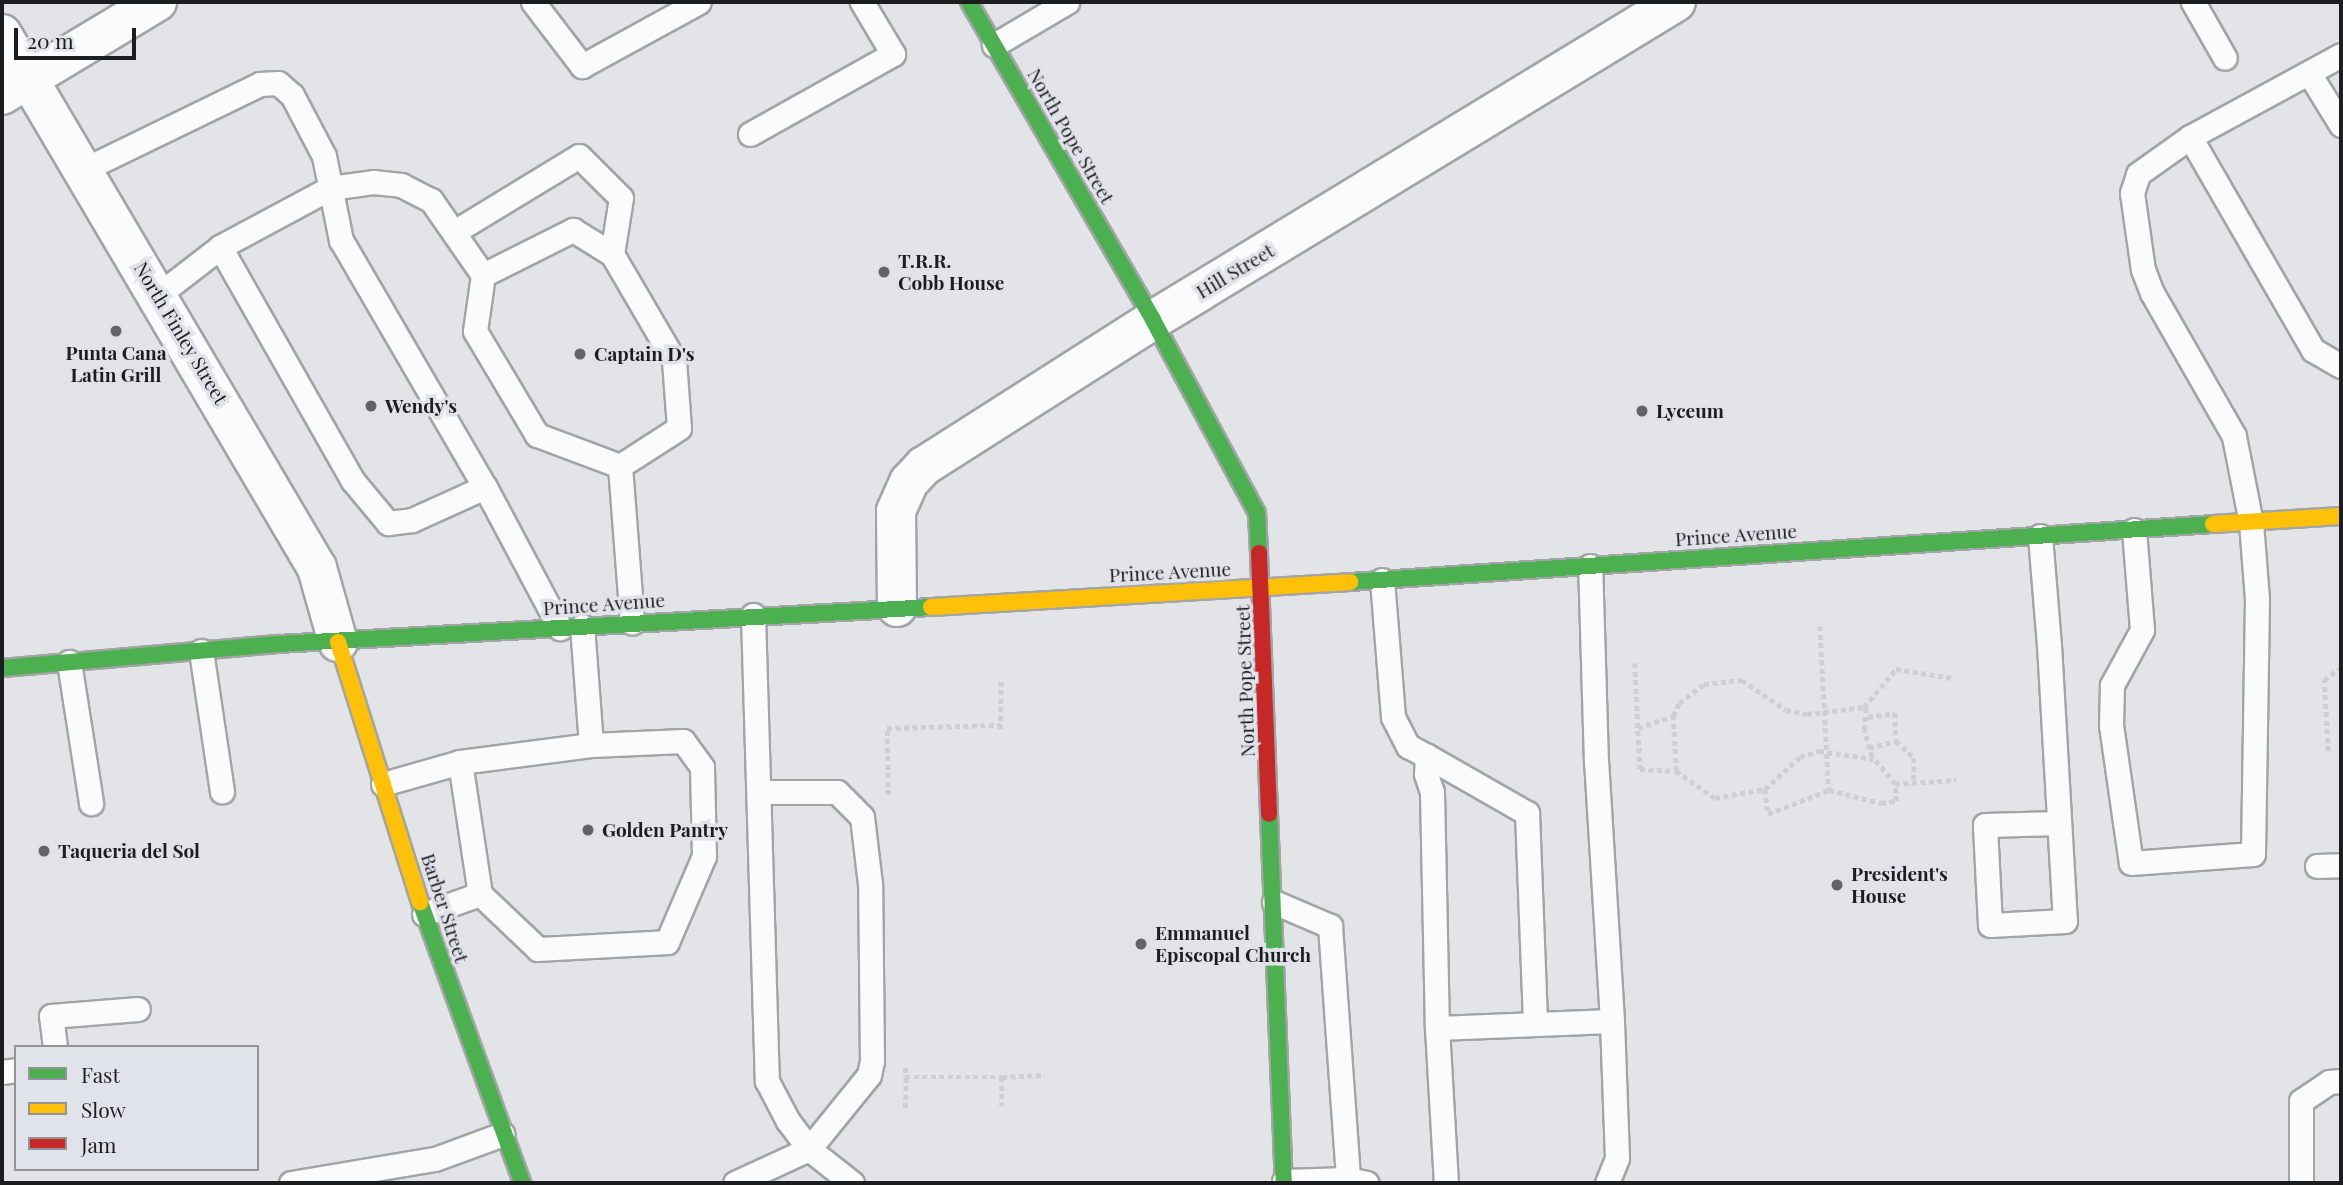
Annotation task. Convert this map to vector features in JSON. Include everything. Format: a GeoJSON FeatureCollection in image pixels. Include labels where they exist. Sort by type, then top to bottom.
{"type":"FeatureCollection","features":[{"type":"Feature","properties":{"kind":"main road","name":"North Pope Street"},"geometry":{"type":"LineString","coordinates":[[969,2],[1153,320],[1254,502],[1263,587],[1284,1182]]}},
{"type":"Feature","properties":{"kind":"main road","name":"Prince Avenue"},"geometry":{"type":"LineString","coordinates":[[2,668],[201,651],[753,615],[1382,580],[2341,516]]}},
{"type":"Feature","properties":{"kind":"main road","name":"Barber Street"},"geometry":{"type":"LineString","coordinates":[[338,642],[424,914],[522,1183]]}},
{"type":"Feature","properties":{"kind":"street","name":"Hill Street"},"geometry":{"type":"LineString","coordinates":[[897,607],[897,511],[909,482],[924,466],[1153,320],[1676,2]]}},
{"type":"Feature","properties":{"kind":"street"},"geometry":{"type":"LineString","coordinates":[[16,87],[146,5]]}},
{"type":"Feature","properties":{"kind":"street","name":"North Finley Street"},"geometry":{"type":"LineString","coordinates":[[2,34],[16,87],[83,170],[317,568],[338,642]]}},
{"type":"Feature","properties":{"kind":"lane"},"geometry":{"type":"LineString","coordinates":[[533,2],[582,66],[699,2]]}},
{"type":"Feature","properties":{"kind":"lane"},"geometry":{"type":"LineString","coordinates":[[750,134],[893,54],[862,2]]}},
{"type":"Feature","properties":{"kind":"lane"},"geometry":{"type":"LineString","coordinates":[[995,45],[1067,2]]}},
{"type":"Feature","properties":{"kind":"lane"},"geometry":{"type":"LineString","coordinates":[[2193,2],[2225,58]]}},
{"type":"Feature","properties":{"kind":"lane"},"geometry":{"type":"LineString","coordinates":[[2134,530],[2142,630],[2112,685],[2111,725],[2131,863],[2253,854],[2257,599],[2251,523],[2234,436],[2152,293],[2140,252],[2132,193],[2138,174],[2190,137],[2341,55]]}},
{"type":"Feature","properties":{"kind":"lane"},"geometry":{"type":"LineString","coordinates":[[2309,73],[2341,125]]}},
{"type":"Feature","properties":{"kind":"lane"},"geometry":{"type":"LineString","coordinates":[[83,170],[260,84],[278,83],[292,95],[324,156],[341,240],[485,487],[571,627],[591,745]]}},
{"type":"Feature","properties":{"kind":"lane"},"geometry":{"type":"LineString","coordinates":[[2190,137],[2313,350],[2341,366]]}},
{"type":"Feature","properties":{"kind":"lane"},"geometry":{"type":"LineString","coordinates":[[454,232],[579,156],[621,198],[612,254]]}},
{"type":"Feature","properties":{"kind":"lane"},"geometry":{"type":"LineString","coordinates":[[158,295],[220,247],[330,188],[373,182],[401,186],[432,200],[483,275],[475,331],[537,435],[620,466]]}},
{"type":"Feature","properties":{"kind":"lane"},"geometry":{"type":"LineString","coordinates":[[483,275],[573,230],[612,254],[674,360],[678,428],[620,466]]}},
{"type":"Feature","properties":{"kind":"lane"},"geometry":{"type":"LineString","coordinates":[[220,247],[353,481],[388,523],[412,520],[485,487]]}},
{"type":"Feature","properties":{"kind":"lane"},"geometry":{"type":"LineString","coordinates":[[620,466],[632,623]]}},
{"type":"Feature","properties":{"kind":"lane"},"geometry":{"type":"LineString","coordinates":[[2040,536],[2059,823],[2065,921],[1990,925],[1985,825],[2059,823]]}},
{"type":"Feature","properties":{"kind":"lane"},"geometry":{"type":"LineString","coordinates":[[1590,566],[1596,763],[1612,1021],[1617,1158],[1607,1183]]}},
{"type":"Feature","properties":{"kind":"lane"},"geometry":{"type":"LineString","coordinates":[[1382,580],[1392,717],[1408,746],[1527,813],[1535,1024]]}},
{"type":"Feature","properties":{"kind":"lane"},"geometry":{"type":"LineString","coordinates":[[753,615],[767,1080],[788,1121],[808,1149],[852,1183]]}},
{"type":"Feature","properties":{"kind":"lane"},"geometry":{"type":"LineString","coordinates":[[201,651],[222,791]]}},
{"type":"Feature","properties":{"kind":"lane"},"geometry":{"type":"LineString","coordinates":[[69,662],[91,803]]}},
{"type":"Feature","properties":{"kind":"lane"},"geometry":{"type":"LineString","coordinates":[[383,784],[460,762],[591,745],[683,741],[702,766],[704,856],[667,942],[538,949],[480,894],[460,762]]}},
{"type":"Feature","properties":{"kind":"lane"},"geometry":{"type":"LineString","coordinates":[[1427,756],[1426,774],[1432,792],[1437,1028],[1446,1183]]}},
{"type":"Feature","properties":{"kind":"lane"},"geometry":{"type":"LineString","coordinates":[[736,1183],[808,1149],[869,1075],[872,1061],[867,832],[857,807],[837,792],[759,792]]}},
{"type":"Feature","properties":{"kind":"lane"},"geometry":{"type":"LineString","coordinates":[[2317,866],[2341,865]]}},
{"type":"Feature","properties":{"kind":"lane"},"geometry":{"type":"LineString","coordinates":[[424,914],[480,894]]}},
{"type":"Feature","properties":{"kind":"lane"},"geometry":{"type":"LineString","coordinates":[[1274,902],[1330,926],[1357,1181],[1284,1182]]}},
{"type":"Feature","properties":{"kind":"lane"},"geometry":{"type":"LineString","coordinates":[[55,1045],[51,1016],[138,1009]]}},
{"type":"Feature","properties":{"kind":"lane"},"geometry":{"type":"LineString","coordinates":[[1437,1028],[1612,1021]]}},
{"type":"Feature","properties":{"kind":"lane"},"geometry":{"type":"LineString","coordinates":[[2301,1183],[2301,1101],[2329,1083],[2341,1081]]}},
{"type":"Feature","properties":{"kind":"lane"},"geometry":{"type":"LineString","coordinates":[[291,1183],[435,1159],[503,1134]]}},
{"type":"Feature","properties":{"kind":"path"},"geometry":{"type":"LineString","coordinates":[[1820,626],[1829,790]]}},
{"type":"Feature","properties":{"kind":"path"},"geometry":{"type":"LineString","coordinates":[[1635,663],[1640,769],[1676,771],[1715,799],[1765,789],[1800,757],[1827,751],[1873,759]]}},
{"type":"Feature","properties":{"kind":"path"},"geometry":{"type":"LineString","coordinates":[[2328,751],[2325,680],[2341,667]]}},
{"type":"Feature","properties":{"kind":"path"},"geometry":{"type":"LineString","coordinates":[[1637,728],[1673,716],[1691,692],[1724,680],[1742,680],[1786,710],[1825,713],[1866,706],[1896,669],[1952,678]]}},
{"type":"Feature","properties":{"kind":"path"},"geometry":{"type":"LineString","coordinates":[[888,797],[887,727],[1000,727],[1001,680]]}},
{"type":"Feature","properties":{"kind":"path"},"geometry":{"type":"LineString","coordinates":[[1765,789],[1768,814],[1829,790],[1881,803],[1896,801],[1895,784],[1873,759],[1869,748],[1864,730],[1868,717],[1866,706]]}},
{"type":"Feature","properties":{"kind":"path"},"geometry":{"type":"LineString","coordinates":[[1868,717],[1895,713],[1896,741],[1914,758],[1914,785]]}},
{"type":"Feature","properties":{"kind":"path"},"geometry":{"type":"LineString","coordinates":[[1673,716],[1676,771]]}},
{"type":"Feature","properties":{"kind":"path"},"geometry":{"type":"LineString","coordinates":[[1869,748],[1896,741]]}},
{"type":"Feature","properties":{"kind":"path"},"geometry":{"type":"LineString","coordinates":[[1895,784],[1914,785],[1956,780]]}},
{"type":"Feature","properties":{"kind":"path"},"geometry":{"type":"LineString","coordinates":[[905,1108],[906,1062]]}},
{"type":"Feature","properties":{"kind":"path"},"geometry":{"type":"LineString","coordinates":[[906,1075],[1045,1075]]}},
{"type":"Feature","properties":{"kind":"path"},"geometry":{"type":"LineString","coordinates":[[1002,1077],[1002,1106]]}},
{"type":"Feature","properties":{"kind":"traffic: fast"},"geometry":{"type":"LineString","coordinates":[[969,2],[1153,320],[1257,513],[1259,553]]}},
{"type":"Feature","properties":{"kind":"traffic: fast"},"geometry":{"type":"LineString","coordinates":[[1350,582],[2213,524]]}},
{"type":"Feature","properties":{"kind":"traffic: fast"},"geometry":{"type":"LineString","coordinates":[[2,668],[278,644],[931,607]]}},
{"type":"Feature","properties":{"kind":"traffic: fast"},"geometry":{"type":"LineString","coordinates":[[1269,814],[1284,1183]]}},
{"type":"Feature","properties":{"kind":"traffic: fast"},"geometry":{"type":"LineString","coordinates":[[420,902],[522,1183]]}},
{"type":"Feature","properties":{"kind":"traffic: slow"},"geometry":{"type":"LineString","coordinates":[[2213,524],[2341,516]]}},
{"type":"Feature","properties":{"kind":"traffic: slow"},"geometry":{"type":"LineString","coordinates":[[931,607],[1350,582]]}},
{"type":"Feature","properties":{"kind":"traffic: slow"},"geometry":{"type":"LineString","coordinates":[[338,642],[420,902]]}},
{"type":"Feature","properties":{"kind":"traffic: jam"},"geometry":{"type":"LineString","coordinates":[[1259,553],[1269,814]]}},
{"type":"Feature","properties":{"kind":"place","name":"T.R.R. Cobb House"},"geometry":{"type":"Point","coordinates":[884,272]}},
{"type":"Feature","properties":{"kind":"place","name":"Punta Cana Latin Grill"},"geometry":{"type":"Point","coordinates":[116,331]}},
{"type":"Feature","properties":{"kind":"place","name":"Captain D's"},"geometry":{"type":"Point","coordinates":[580,354]}},
{"type":"Feature","properties":{"kind":"place","name":"Wendy's"},"geometry":{"type":"Point","coordinates":[371,406]}},
{"type":"Feature","properties":{"kind":"place","name":"Lyceum"},"geometry":{"type":"Point","coordinates":[1642,411]}},
{"type":"Feature","properties":{"kind":"place","name":"Golden Pantry"},"geometry":{"type":"Point","coordinates":[588,830]}},
{"type":"Feature","properties":{"kind":"place","name":"Taqueria del Sol"},"geometry":{"type":"Point","coordinates":[44,851]}},
{"type":"Feature","properties":{"kind":"place","name":"President's House"},"geometry":{"type":"Point","coordinates":[1837,885]}},
{"type":"Feature","properties":{"kind":"place","name":"Emmanuel Episcopal Church"},"geometry":{"type":"Point","coordinates":[1141,944]}}]}
